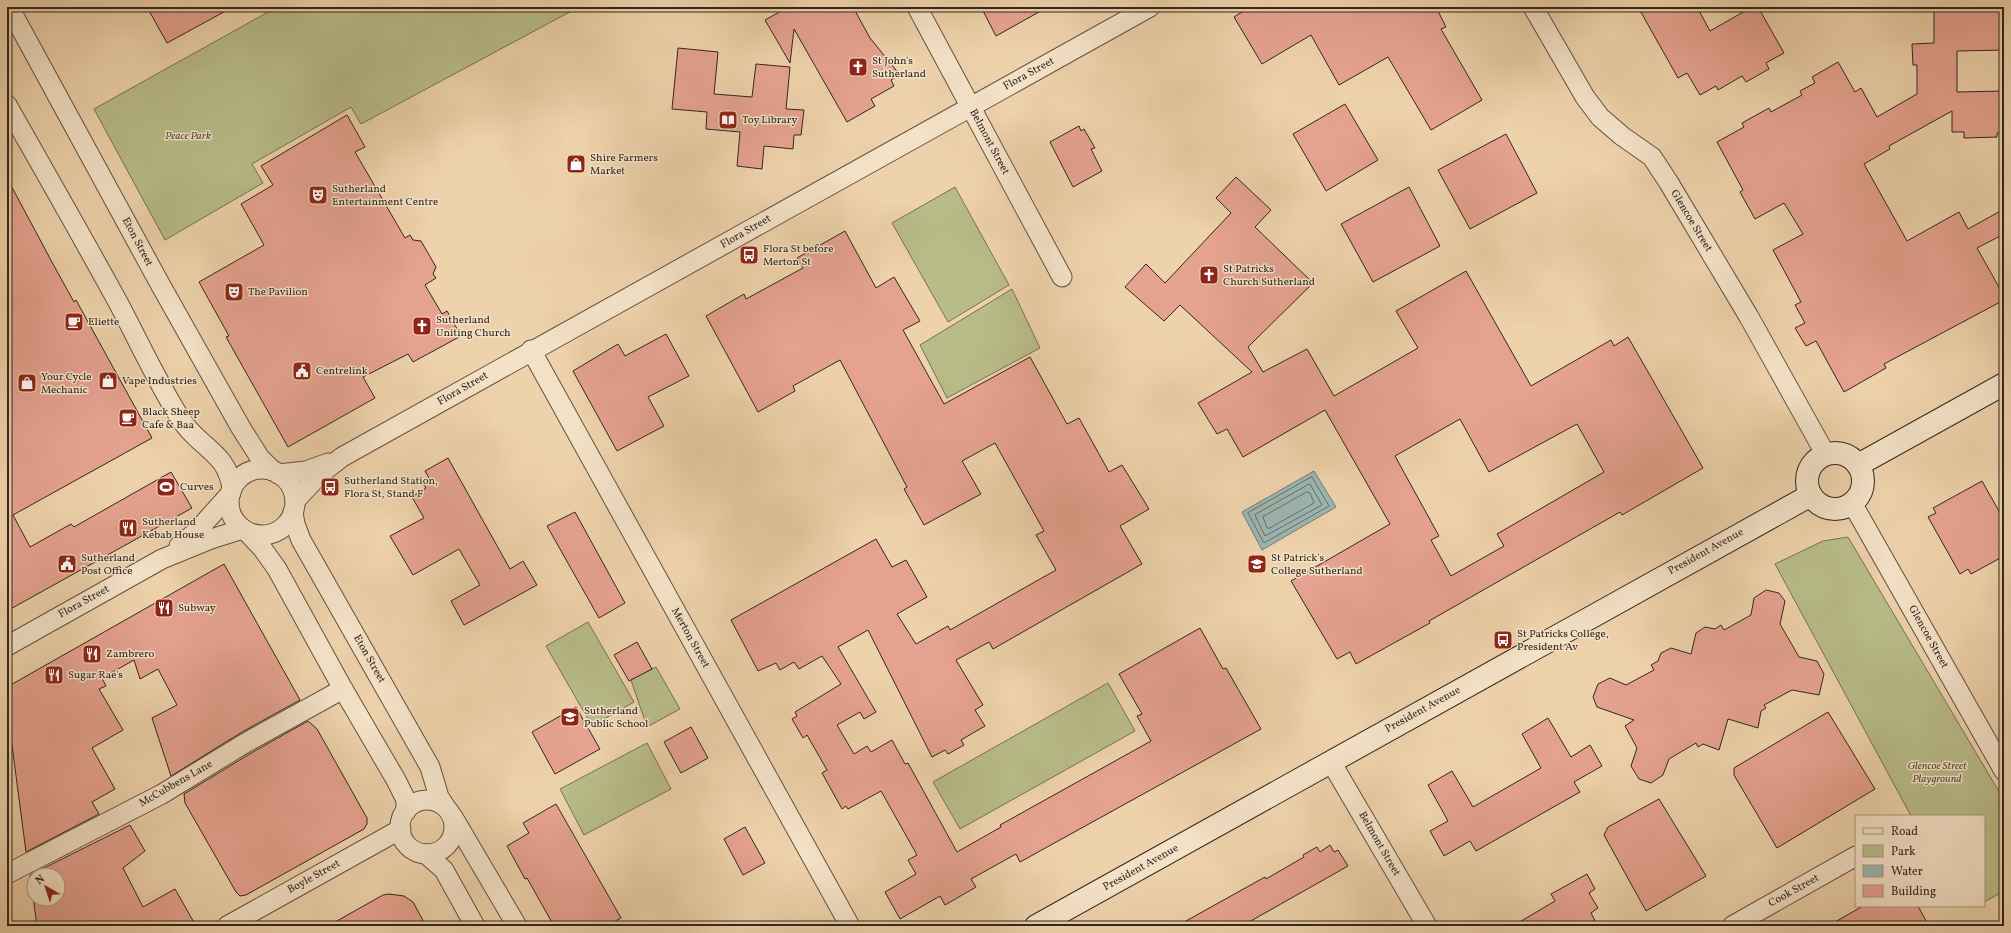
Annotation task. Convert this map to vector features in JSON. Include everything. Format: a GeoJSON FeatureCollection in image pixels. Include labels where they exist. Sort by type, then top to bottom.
{"type":"FeatureCollection","features":[{"type":"Feature","properties":{"kind":"street","name":"Eton Street"},"geometry":{"type":"LineString","coordinates":[[9,7],[160,284],[233,414],[260,458],[276,472]]}},
{"type":"Feature","properties":{"kind":"street","name":"Belmont Street"},"geometry":{"type":"LineString","coordinates":[[917,7],[1062,278]]}},
{"type":"Feature","properties":{"kind":"street","name":"Flora Street"},"geometry":{"type":"LineString","coordinates":[[276,472],[306,471],[342,457],[969,106],[1150,7]]}},
{"type":"Feature","properties":{"kind":"street","name":"Glencoe Street"},"geometry":{"type":"LineString","coordinates":[[1533,7],[1585,97],[1600,117],[1616,132],[1652,157],[1665,176],[1749,318],[1826,454]]}},
{"type":"Feature","properties":{"kind":"street"},"geometry":{"type":"LineString","coordinates":[[7,105],[119,305],[175,410],[190,431],[222,460],[228,473],[231,491],[230,510],[235,521],[262,548],[277,568],[343,689],[402,790],[406,800],[406,811],[401,822],[400,829],[405,843],[418,852],[426,854],[440,851],[450,841],[454,827],[448,810],[434,801],[421,800],[406,811]]}},
{"type":"Feature","properties":{"kind":"street","name":"Merton Street"},"geometry":{"type":"LineString","coordinates":[[531,350],[850,926]]}},
{"type":"Feature","properties":{"kind":"street"},"geometry":{"type":"LineString","coordinates":[[1858,465],[2004,384]]}},
{"type":"Feature","properties":{"kind":"street"},"geometry":{"type":"LineString","coordinates":[[1841,453],[1849,457],[1858,465],[1862,474],[1862,486],[1860,494],[1852,503],[1830,508],[1819,504],[1811,495],[1807,476],[1810,468],[1816,460],[1826,454],[1841,453]]}},
{"type":"Feature","properties":{"kind":"street","name":"Flora Street"},"geometry":{"type":"LineString","coordinates":[[294,506],[319,475],[342,457]]}},
{"type":"Feature","properties":{"kind":"street"},"geometry":{"type":"LineString","coordinates":[[231,491],[239,479],[249,473],[261,469],[276,472],[290,485],[294,506],[286,524],[274,533],[260,535],[245,530]]}},
{"type":"Feature","properties":{"kind":"street","name":"Flora Street"},"geometry":{"type":"LineString","coordinates":[[162,559],[197,531],[231,491]]}},
{"type":"Feature","properties":{"kind":"street","name":"President Avenue"},"geometry":{"type":"LineString","coordinates":[[1036,926],[1811,495]]}},
{"type":"Feature","properties":{"kind":"street","name":"Glencoe Street"},"geometry":{"type":"LineString","coordinates":[[1852,503],[2004,771]]}},
{"type":"Feature","properties":{"kind":"street","name":"Eton Street"},"geometry":{"type":"LineString","coordinates":[[294,506],[295,524],[301,540],[420,748],[432,772],[439,797],[478,858],[517,926]]}},
{"type":"Feature","properties":{"kind":"street","name":"Flora Street"},"geometry":{"type":"LineString","coordinates":[[7,646],[34,629],[162,559],[211,539],[245,530]]}},
{"type":"Feature","properties":{"kind":"street"},"geometry":{"type":"LineString","coordinates":[[7,640],[34,629]]}},
{"type":"Feature","properties":{"kind":"street","name":"McCubbens Lane"},"geometry":{"type":"LineString","coordinates":[[7,874],[162,794],[247,742],[343,689]]}},
{"type":"Feature","properties":{"kind":"street","name":"Belmont Street"},"geometry":{"type":"LineString","coordinates":[[1331,762],[1428,926]]}},
{"type":"Feature","properties":{"kind":"street","name":"Boyle Street"},"geometry":{"type":"LineString","coordinates":[[227,926],[400,829]]}},
{"type":"Feature","properties":{"kind":"street"},"geometry":{"type":"LineString","coordinates":[[426,854],[444,870],[476,926]]}},
{"type":"Feature","properties":{"kind":"street","name":"Cook Street"},"geometry":{"type":"LineString","coordinates":[[1732,926],[1855,857]]}},
{"type":"Feature","properties":{"kind":"green space","name":"Peace Park"},"geometry":{"type":"Polygon","coordinates":[[[277,7],[579,7],[361,124],[351,107],[252,164],[263,183],[165,240],[94,109],[277,7]]]}},
{"type":"Feature","properties":{"kind":"green space"},"geometry":{"type":"Polygon","coordinates":[[[955,187],[1009,285],[948,322],[892,223],[955,187]]]}},
{"type":"Feature","properties":{"kind":"green space"},"geometry":{"type":"Polygon","coordinates":[[[1012,289],[1040,348],[947,398],[920,345],[1012,289]]]}},
{"type":"Feature","properties":{"kind":"green space","name":"Glencoe Street Playground"},"geometry":{"type":"Polygon","coordinates":[[[1848,537],[2004,800],[2004,891],[1985,901],[1985,815],[1910,815],[1775,564],[1823,541],[1848,537]]]}},
{"type":"Feature","properties":{"kind":"green space"},"geometry":{"type":"Polygon","coordinates":[[[588,622],[634,702],[592,726],[546,646],[588,622]]]}},
{"type":"Feature","properties":{"kind":"green space"},"geometry":{"type":"Polygon","coordinates":[[[656,667],[680,709],[647,727],[631,680],[656,667]]]}},
{"type":"Feature","properties":{"kind":"green space"},"geometry":{"type":"Polygon","coordinates":[[[1108,683],[1135,731],[960,829],[933,782],[1108,683]]]}},
{"type":"Feature","properties":{"kind":"green space"},"geometry":{"type":"Polygon","coordinates":[[[647,743],[671,789],[584,835],[560,789],[647,743]]]}},
{"type":"Feature","properties":{"kind":"water"},"geometry":{"type":"Polygon","coordinates":[[[1314,471],[1336,507],[1262,550],[1242,512],[1314,471]]]}},
{"type":"Feature","properties":{"kind":"building"},"geometry":{"type":"Polygon","coordinates":[[[147,7],[233,7],[167,43],[147,7]]]}},
{"type":"Feature","properties":{"kind":"building","name":"St John's Sutherland"},"geometry":{"type":"Polygon","coordinates":[[[781,7],[853,7],[870,38],[900,75],[891,80],[894,86],[871,99],[875,106],[847,122],[794,29],[790,63],[765,20],[783,10],[781,7]]]}},
{"type":"Feature","properties":{"kind":"building"},"geometry":{"type":"Polygon","coordinates":[[[981,7],[1048,7],[996,36],[981,7]]]}},
{"type":"Feature","properties":{"kind":"building"},"geometry":{"type":"Polygon","coordinates":[[[1250,7],[1436,7],[1446,27],[1441,29],[1482,100],[1431,130],[1388,57],[1339,85],[1311,35],[1262,64],[1234,17],[1250,7]]]}},
{"type":"Feature","properties":{"kind":"building"},"geometry":{"type":"Polygon","coordinates":[[[1638,7],[1697,7],[1710,31],[1752,7],[1758,7],[1784,53],[1766,63],[1769,69],[1746,82],[1742,76],[1718,90],[1716,86],[1700,95],[1687,73],[1678,78],[1638,7]]]}},
{"type":"Feature","properties":{"kind":"building"},"geometry":{"type":"Polygon","coordinates":[[[1934,7],[2004,7],[2004,50],[1957,51],[1957,92],[2004,91],[2004,133],[1997,133],[1997,137],[1964,138],[1964,132],[1952,132],[1952,111],[1889,146],[1890,149],[1864,164],[1907,241],[1959,212],[1968,229],[2004,209],[2004,234],[1977,248],[2004,296],[2004,300],[1884,364],[1886,368],[1844,392],[1816,341],[1806,346],[1795,328],[1805,323],[1795,305],[1801,302],[1773,250],[1803,234],[1784,203],[1755,219],[1740,192],[1743,190],[1717,142],[1744,127],[1742,123],[1769,108],[1771,112],[1802,95],[1800,91],[1815,83],[1812,77],[1838,62],[1855,92],[1861,88],[1877,117],[1917,94],[1917,65],[1913,65],[1912,44],[1934,43],[1934,7]]]}},
{"type":"Feature","properties":{"kind":"building"},"geometry":{"type":"Polygon","coordinates":[[[678,48],[718,52],[714,94],[752,97],[756,64],[790,67],[786,109],[804,110],[801,135],[794,135],[793,149],[764,146],[762,169],[737,166],[740,132],[706,129],[707,112],[672,109],[678,48]]]}},
{"type":"Feature","properties":{"kind":"building"},"geometry":{"type":"Polygon","coordinates":[[[1345,104],[1378,160],[1326,191],[1293,134],[1345,104]]]}},
{"type":"Feature","properties":{"kind":"building"},"geometry":{"type":"Polygon","coordinates":[[[347,115],[365,147],[355,152],[405,238],[410,235],[413,240],[421,241],[436,267],[433,274],[436,278],[425,285],[442,314],[447,311],[461,336],[413,362],[408,354],[363,377],[375,398],[288,447],[226,337],[229,336],[199,282],[264,245],[241,204],[273,185],[261,166],[347,115]]]}},
{"type":"Feature","properties":{"kind":"building"},"geometry":{"type":"Polygon","coordinates":[[[1079,126],[1081,131],[1084,129],[1095,148],[1091,149],[1102,171],[1073,187],[1050,142],[1079,126]]]}},
{"type":"Feature","properties":{"kind":"building"},"geometry":{"type":"Polygon","coordinates":[[[1506,134],[1537,193],[1470,229],[1438,170],[1506,134]]]}},
{"type":"Feature","properties":{"kind":"building"},"geometry":{"type":"Polygon","coordinates":[[[1236,177],[1271,210],[1255,227],[1313,283],[1248,347],[1263,372],[1307,349],[1334,396],[1418,348],[1396,311],[1466,271],[1531,386],[1611,340],[1614,346],[1628,337],[1703,468],[1622,515],[1620,512],[1429,621],[1430,623],[1356,664],[1350,652],[1337,659],[1291,581],[1390,524],[1325,410],[1243,457],[1227,429],[1217,434],[1198,403],[1252,372],[1180,305],[1164,321],[1125,287],[1146,264],[1165,283],[1231,213],[1216,198],[1236,177]],[[1460,419],[1395,456],[1439,536],[1431,540],[1451,576],[1504,546],[1497,534],[1604,472],[1577,424],[1489,472],[1460,419]]]}},
{"type":"Feature","properties":{"kind":"building"},"geometry":{"type":"Polygon","coordinates":[[[7,178],[74,302],[76,300],[152,438],[13,515],[30,547],[71,524],[74,527],[171,472],[192,508],[7,611],[7,178]]]}},
{"type":"Feature","properties":{"kind":"building"},"geometry":{"type":"Polygon","coordinates":[[[1409,187],[1440,246],[1373,282],[1341,224],[1409,187]]]}},
{"type":"Feature","properties":{"kind":"building"},"geometry":{"type":"Polygon","coordinates":[[[845,231],[876,288],[894,277],[920,321],[903,330],[944,404],[1030,357],[1067,424],[1079,418],[1109,472],[1122,465],[1149,509],[1120,526],[1142,564],[993,649],[989,642],[956,660],[983,705],[975,710],[985,726],[961,740],[964,745],[948,754],[945,750],[932,757],[868,630],[838,647],[876,712],[864,719],[860,712],[837,725],[854,754],[867,746],[871,752],[892,740],[905,764],[908,763],[957,852],[1001,827],[1000,825],[1151,741],[1137,716],[1142,714],[1119,674],[1200,628],[1223,669],[1226,668],[1261,729],[1020,862],[1016,854],[971,879],[976,887],[945,905],[940,896],[900,919],[885,892],[916,874],[908,860],[917,855],[881,791],[848,809],[846,806],[842,809],[822,773],[827,770],[807,735],[803,738],[792,719],[797,716],[795,712],[841,684],[822,656],[799,669],[794,662],[780,670],[776,663],[758,671],[731,620],[876,539],[892,567],[906,560],[927,597],[897,614],[916,644],[948,626],[950,630],[1056,570],[1036,535],[1044,531],[995,443],[962,461],[981,494],[924,525],[904,489],[907,487],[840,360],[793,386],[795,391],[758,412],[706,316],[744,294],[746,299],[803,268],[797,258],[845,231]]]}},
{"type":"Feature","properties":{"kind":"building"},"geometry":{"type":"Polygon","coordinates":[[[666,334],[689,376],[648,397],[664,426],[617,451],[573,371],[618,344],[625,356],[666,334]]]}},
{"type":"Feature","properties":{"kind":"building"},"geometry":{"type":"Polygon","coordinates":[[[448,458],[510,569],[523,561],[537,585],[464,625],[451,601],[480,585],[459,549],[413,575],[390,536],[424,518],[412,497],[426,488],[422,482],[429,478],[425,471],[448,458]]]}},
{"type":"Feature","properties":{"kind":"building"},"geometry":{"type":"Polygon","coordinates":[[[1982,481],[2004,520],[2004,556],[1971,574],[1968,569],[1960,574],[1928,517],[1936,513],[1933,508],[1982,481]]]}},
{"type":"Feature","properties":{"kind":"building"},"geometry":{"type":"Polygon","coordinates":[[[575,512],[625,603],[599,618],[547,526],[575,512]]]}},
{"type":"Feature","properties":{"kind":"building"},"geometry":{"type":"Polygon","coordinates":[[[224,564],[300,700],[242,732],[171,776],[152,718],[177,705],[158,669],[140,679],[134,660],[102,678],[106,686],[99,689],[123,730],[92,748],[115,789],[92,802],[99,814],[26,852],[7,707],[7,687],[224,564]]]}},
{"type":"Feature","properties":{"kind":"building"},"geometry":{"type":"Polygon","coordinates":[[[1766,590],[1779,593],[1785,601],[1780,624],[1799,657],[1817,661],[1824,674],[1819,695],[1792,690],[1764,705],[1766,708],[1761,711],[1758,728],[1728,719],[1719,750],[1703,744],[1698,747],[1696,743],[1669,759],[1663,775],[1651,783],[1639,779],[1631,766],[1637,748],[1625,726],[1634,720],[1597,707],[1593,697],[1598,684],[1610,678],[1626,685],[1654,670],[1651,665],[1658,661],[1661,653],[1671,648],[1691,654],[1696,633],[1705,627],[1715,629],[1721,625],[1724,630],[1751,615],[1754,598],[1766,590]]]}},
{"type":"Feature","properties":{"kind":"building"},"geometry":{"type":"Polygon","coordinates":[[[637,642],[652,669],[629,681],[614,655],[637,642]]]}},
{"type":"Feature","properties":{"kind":"building"},"geometry":{"type":"Polygon","coordinates":[[[576,707],[600,749],[555,774],[532,732],[576,707]]]}},
{"type":"Feature","properties":{"kind":"building"},"geometry":{"type":"Polygon","coordinates":[[[1828,712],[1875,789],[1777,848],[1734,775],[1734,768],[1828,712]]]}},
{"type":"Feature","properties":{"kind":"building"},"geometry":{"type":"Polygon","coordinates":[[[1548,718],[1571,757],[1590,745],[1602,766],[1574,782],[1580,792],[1476,851],[1470,841],[1444,856],[1430,831],[1448,821],[1428,785],[1452,771],[1473,807],[1541,768],[1522,734],[1548,718]]]}},
{"type":"Feature","properties":{"kind":"building"},"geometry":{"type":"Polygon","coordinates":[[[308,721],[317,729],[367,818],[367,824],[364,829],[246,895],[240,896],[236,892],[185,803],[184,794],[308,721]]]}},
{"type":"Feature","properties":{"kind":"building"},"geometry":{"type":"Polygon","coordinates":[[[691,727],[708,758],[681,773],[664,742],[691,727]]]}},
{"type":"Feature","properties":{"kind":"building"},"geometry":{"type":"Polygon","coordinates":[[[1659,799],[1706,876],[1646,911],[1604,835],[1608,827],[1659,799]]]}},
{"type":"Feature","properties":{"kind":"building"},"geometry":{"type":"Polygon","coordinates":[[[556,804],[621,918],[606,926],[554,926],[507,846],[529,833],[523,823],[556,804]]]}},
{"type":"Feature","properties":{"kind":"building"},"geometry":{"type":"Polygon","coordinates":[[[130,825],[145,851],[123,868],[143,907],[175,889],[196,926],[37,926],[34,907],[66,907],[66,867],[46,867],[130,825]]]}},
{"type":"Feature","properties":{"kind":"building"},"geometry":{"type":"Polygon","coordinates":[[[745,827],[765,863],[743,875],[724,839],[745,827]]]}},
{"type":"Feature","properties":{"kind":"building"},"geometry":{"type":"Polygon","coordinates":[[[1330,845],[1334,852],[1338,850],[1348,866],[1242,926],[1177,926],[1265,877],[1266,879],[1304,857],[1303,855],[1317,847],[1320,852],[1330,845]]]}},
{"type":"Feature","properties":{"kind":"building"},"geometry":{"type":"Polygon","coordinates":[[[1587,874],[1595,889],[1589,893],[1598,908],[1591,913],[1598,926],[1513,926],[1555,901],[1551,894],[1587,874]]]}},
{"type":"Feature","properties":{"kind":"building"},"geometry":{"type":"Polygon","coordinates":[[[389,894],[404,896],[413,902],[426,926],[328,926],[383,895],[389,894]]]}},
{"type":"Feature","properties":{"kind":"building"},"geometry":{"type":"Polygon","coordinates":[[[1861,907],[1919,907],[1926,921],[1917,926],[1828,926],[1861,907]]]}},
{"type":"Feature","properties":{"kind":"place","name":"St John's Sutherland"},"geometry":{"type":"Point","coordinates":[858,67]}},
{"type":"Feature","properties":{"kind":"place","name":"Toy Library"},"geometry":{"type":"Point","coordinates":[728,120]}},
{"type":"Feature","properties":{"kind":"place","name":"Shire Farmers Market"},"geometry":{"type":"Point","coordinates":[576,164]}},
{"type":"Feature","properties":{"kind":"place","name":"Sutherland Entertainment Centre"},"geometry":{"type":"Point","coordinates":[318,195]}},
{"type":"Feature","properties":{"kind":"place","name":"Flora St before Merton St"},"geometry":{"type":"Point","coordinates":[749,255]}},
{"type":"Feature","properties":{"kind":"place","name":"St Patricks Church Sutherland"},"geometry":{"type":"Point","coordinates":[1209,275]}},
{"type":"Feature","properties":{"kind":"place","name":"The Pavilion"},"geometry":{"type":"Point","coordinates":[234,292]}},
{"type":"Feature","properties":{"kind":"place","name":"Eliette"},"geometry":{"type":"Point","coordinates":[74,322]}},
{"type":"Feature","properties":{"kind":"place","name":"Sutherland Uniting Church"},"geometry":{"type":"Point","coordinates":[422,326]}},
{"type":"Feature","properties":{"kind":"place","name":"Centrelink"},"geometry":{"type":"Point","coordinates":[302,371]}},
{"type":"Feature","properties":{"kind":"place","name":"Vape Industries"},"geometry":{"type":"Point","coordinates":[108,381]}},
{"type":"Feature","properties":{"kind":"place","name":"Your Cycle Mechanic"},"geometry":{"type":"Point","coordinates":[27,383]}},
{"type":"Feature","properties":{"kind":"place","name":"Black Sheep Cafe & Baa"},"geometry":{"type":"Point","coordinates":[128,418]}},
{"type":"Feature","properties":{"kind":"place","name":"Curves"},"geometry":{"type":"Point","coordinates":[166,487]}},
{"type":"Feature","properties":{"kind":"place","name":"Sutherland Station, Flora St, Stand F"},"geometry":{"type":"Point","coordinates":[330,487]}},
{"type":"Feature","properties":{"kind":"place","name":"Sutherland Kebab House"},"geometry":{"type":"Point","coordinates":[128,528]}},
{"type":"Feature","properties":{"kind":"place","name":"Sutherland Post Office"},"geometry":{"type":"Point","coordinates":[67,564]}},
{"type":"Feature","properties":{"kind":"place","name":"St Patrick's College Sutherland"},"geometry":{"type":"Point","coordinates":[1257,564]}},
{"type":"Feature","properties":{"kind":"place","name":"Subway"},"geometry":{"type":"Point","coordinates":[164,608]}},
{"type":"Feature","properties":{"kind":"place","name":"St Patricks College, President Av"},"geometry":{"type":"Point","coordinates":[1503,640]}},
{"type":"Feature","properties":{"kind":"place","name":"Zambrero"},"geometry":{"type":"Point","coordinates":[92,654]}},
{"type":"Feature","properties":{"kind":"place","name":"Sugar Rae's"},"geometry":{"type":"Point","coordinates":[54,675]}},
{"type":"Feature","properties":{"kind":"place","name":"Sutherland Public School"},"geometry":{"type":"Point","coordinates":[570,717]}}]}
